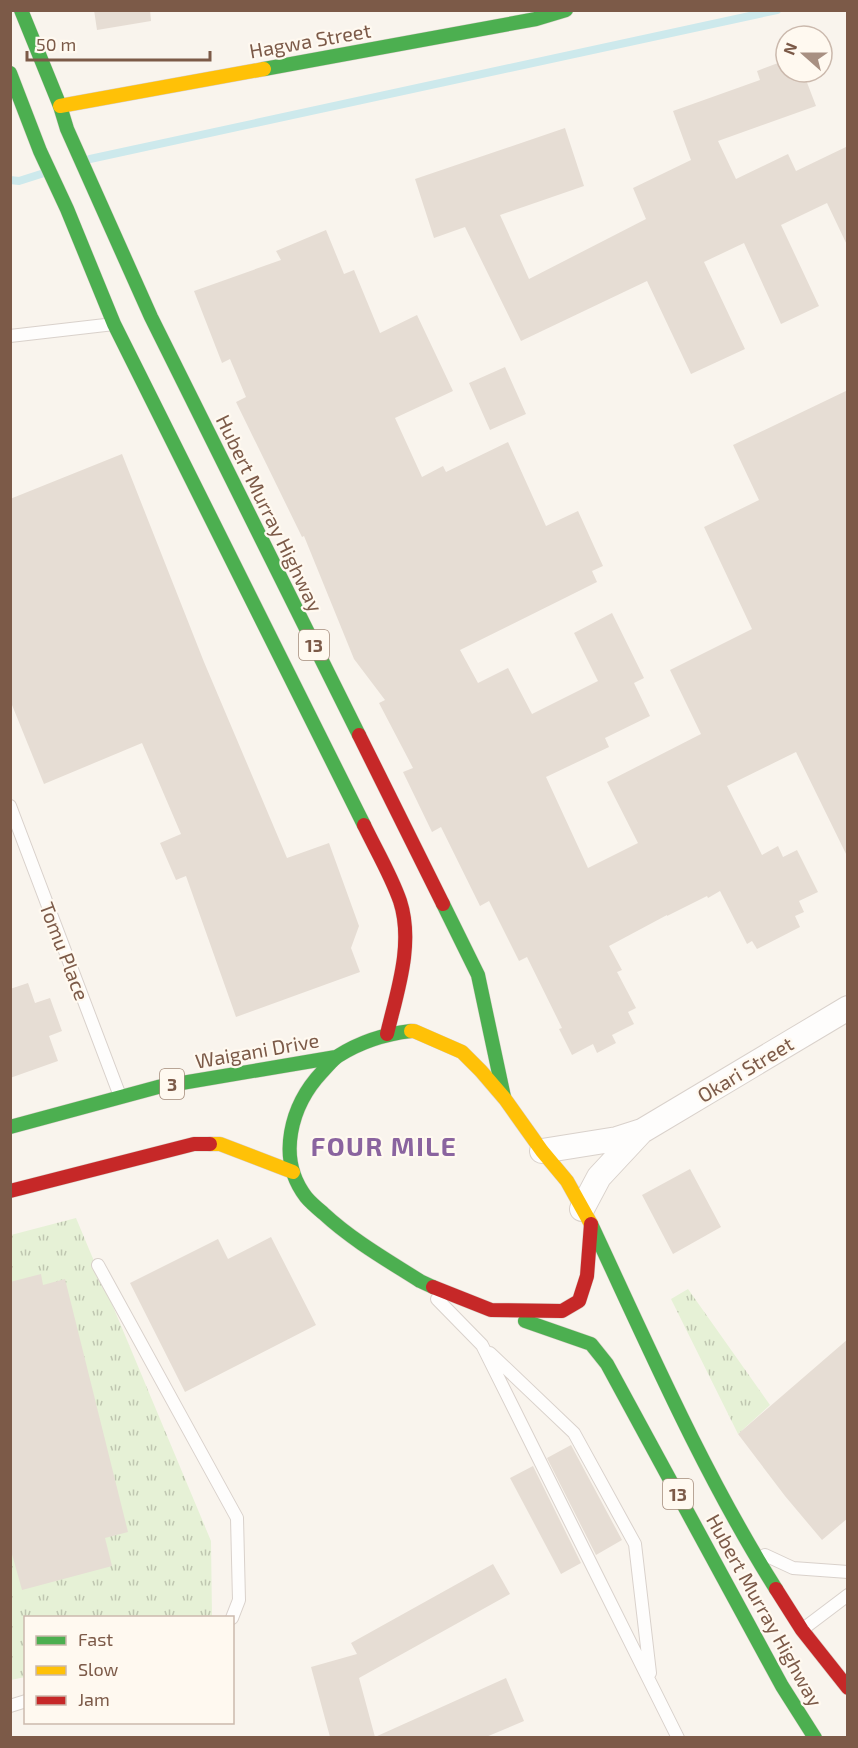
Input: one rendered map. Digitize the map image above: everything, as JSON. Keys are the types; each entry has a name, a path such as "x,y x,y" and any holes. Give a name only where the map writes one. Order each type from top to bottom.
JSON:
{"main road":[{"name":"Hubert Murray Highway","path":"21,10 97,200 151,317 478,975 505,1099"},
{"name":"Hagwa Street","path":"60,106 566,10"},
{"name":"13","path":"10,74 40,151 67,209 114,324 372,841 402,909 405,938 387,1034"},
{"name":"13","path":"414,1031 462,1052 505,1099 542,1151 567,1181 586,1216 587,1276 579,1301 562,1311 491,1310 420,1281 342,1231 306,1197 293,1172 289,1142 294,1117 308,1087 336,1056 387,1034 414,1031"},
{"name":"Waigani Drive","path":"10,1126 158,1087 336,1056"},
{"path":"10,1191 194,1144 220,1144 293,1172"},
{"name":"Hubert Murray Highway","path":"586,1216 669,1390 751,1549 802,1630 848,1688"},
{"name":"Hubert Murray Highway","path":"491,1310 591,1344 607,1364 782,1686 815,1737"}],"street":[{"name":"Okari Street","path":"542,1151 617,1139 642,1131 845,1014"},
{"name":"Okari Street","path":"586,1216 599,1177 642,1131"}],"lane":[{"path":"10,336 114,324"},
{"name":"Tomu Place","path":"10,806 120,1096"},
{"path":"98,1265 237,1518 239,1600 233,1616"},
{"path":"420,1281 482,1345 574,1433 635,1544 651,1684"},
{"path":"482,1345 678,1737"},
{"path":"751,1549 793,1568 848,1572"},
{"path":"802,1630 848,1595"}],"green space":[{"path":"76,1218 211,1541 212,1616 24,1616 24,1677 11,1680 11,1235"},
{"path":"688,1289 770,1405 738,1434 671,1299"}],"building":[{"path":"94,10 150,10 151,21 97,30"},
{"path":"774,65 774,84 808,84 816,106 718,141 736,179 788,154 796,171 848,146 848,247 827,203 781,225 819,306 781,324 744,243 704,262 745,349 691,374 647,281 521,341 465,227 434,238 415,179 565,128 584,186 500,215 529,279 646,219 633,188 691,160 673,111 760,80 757,71"},
{"path":"326,230 344,274 354,270 380,333 417,315 453,391 395,418 422,477 443,466 446,472 508,442 546,526 578,511 603,566 592,571 597,582 460,650 478,683 508,668 532,714 598,681 574,633 612,613 644,678 634,683 650,716 605,738 609,747 546,777 588,868 638,843 607,782 701,734 670,670 752,629 704,527 759,500 733,445 848,390 848,858 796,752 727,786 762,855 778,846 783,857 797,850 818,892 799,901 804,912 795,916 800,927 757,949 752,941 747,944 720,891 667,915 609,946 622,970 617,972 636,1008 628,1012 634,1024 612,1035 616,1043 597,1053 593,1044 572,1055 559,1029 562,1028 527,957 519,961 489,901 480,906 441,827 432,832 403,772 413,768 379,703 385,700 354,659 304,536 302,537 236,402 246,397 230,359 222,363 194,291 281,260 276,251"},
{"path":"505,367 526,414 490,430 469,383"},
{"path":"122,454 204,662 287,858 329,843 359,926 351,948 360,972 236,1017 186,876 176,880 160,843 181,834 142,743 44,784 10,700 10,499"},
{"path":"28,983 35,1003 50,998 62,1031 49,1036 58,1061 10,1078 10,989"},
{"path":"690,1169 721,1227 673,1254 642,1195"},
{"path":"271,1237 316,1325 185,1392 130,1283 218,1239 228,1259"},
{"path":"41,1274 43,1285 65,1279 128,1532 105,1538 112,1566 22,1590 10,1547 10,1282"},
{"path":"848,1339 848,1518 822,1540 738,1434"},
{"path":"571,1445 622,1540 596,1555 547,1458"},
{"path":"533,1466 581,1563 561,1574 510,1478"},
{"path":"493,1564 510,1594 359,1678 375,1737 330,1737 311,1667 357,1654 351,1643"},
{"path":"506,1678 524,1721 486,1737 375,1737"}],"waterway":[{"path":"90,159 777,10"},
{"path":"10,180 19,181 41,174"}],"traffic: fast":[{"path":"21,10 67,129 151,317 359,735"},
{"path":"264,69 536,19 566,10"},
{"path":"10,73 40,151 67,209 114,324 364,825"},
{"path":"443,904 478,975 504,1097"},
{"path":"411,1031 373,1039 346,1051 334,1059 322,1072 311,1085 295,1116 291,1132 291,1166 306,1197 334,1223 382,1257 433,1287"},
{"path":"10,1127 158,1087 336,1057"},
{"path":"591,1224 701,1456 776,1589"},
{"path":"525,1321 591,1344 607,1364 782,1686 815,1738"}],"traffic: slow":[{"path":"60,106 264,69"},
{"path":"411,1031 462,1052 481,1071 567,1181 591,1224"},
{"path":"210,1144 220,1144 293,1172"}],"traffic: jam":[{"path":"359,735 443,904"},
{"path":"364,825 392,882 404,917 403,968 387,1034"},
{"path":"10,1191 194,1144 210,1144"},
{"path":"433,1287 491,1310 562,1311 579,1301 587,1276 591,1224"},
{"path":"776,1589 802,1630 848,1688"}],"district":[{"name":"FOUR MILE","path":"384,1145"}]}
